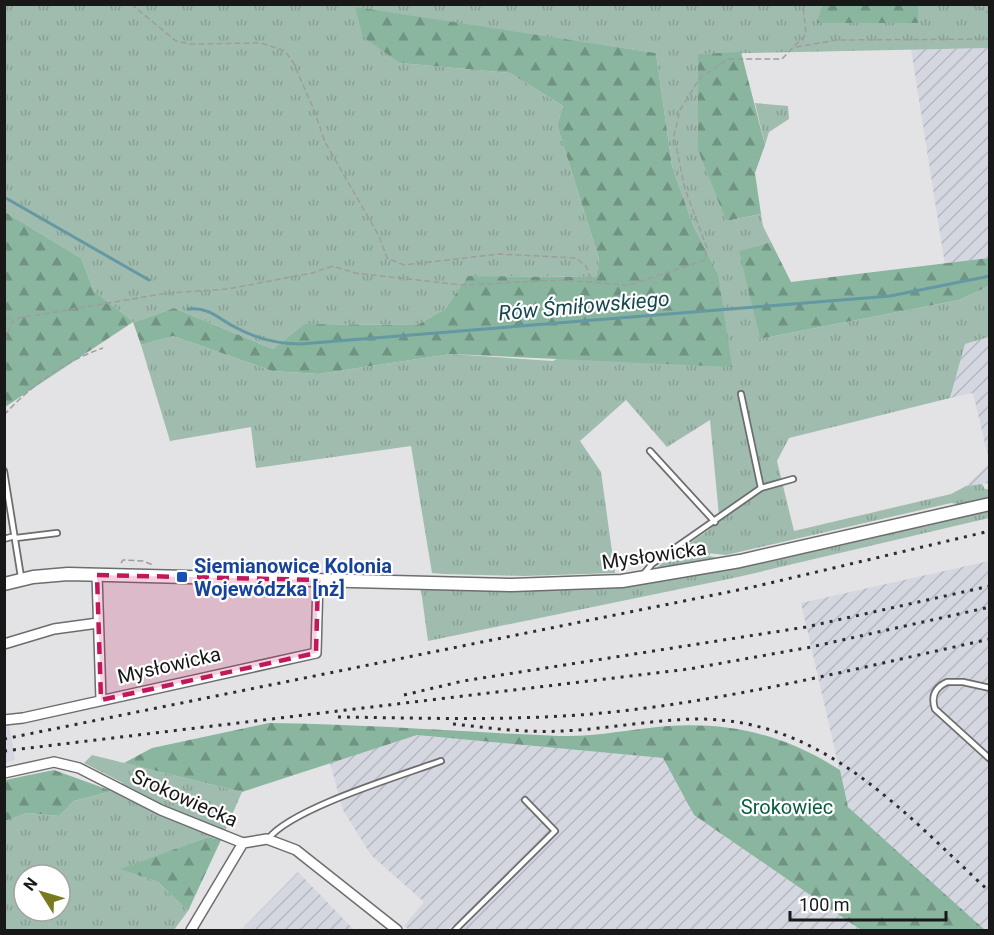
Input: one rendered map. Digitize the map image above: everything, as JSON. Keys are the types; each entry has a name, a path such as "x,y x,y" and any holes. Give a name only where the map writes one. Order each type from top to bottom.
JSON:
{"street":[{"name":"Mysłowicka","path":"4,584 21,579 58,574 541,585 642,579 827,543 990,504"},
{"name":"Mysłowicka","path":"97,574 101,700"},
{"name":"Mysłowicka","path":"4,720 23,718 316,653 318,580"},
{"path":"4,644 54,629 99,623"},
{"name":"Srokowiecka","path":"4,773 54,762 79,768 161,810 243,843 267,839"},
{"path":"267,839 296,850 397,930"},
{"path":"191,930 243,843"}],"lane":[{"path":"741,394 761,488"},
{"path":"650,451 715,522"},
{"path":"4,471 21,579"},
{"path":"642,579 643,573 652,564 761,488 793,479"},
{"path":"4,539 57,533"},
{"path":"990,688 963,682 946,682 934,693 932,700 935,709 990,759"},
{"path":"267,839 277,827 306,812 441,761"},
{"path":"455,930 555,831 525,800"}],"path":[{"path":"131,4 176,41 190,44 261,43 285,51 293,62 325,142 379,236 387,258 404,265 499,254 576,258 586,266 593,282"},
{"path":"4,318 14,319 168,293 228,289 312,273 333,266 355,273 462,285 561,280 629,285 705,260 707,248 685,189 674,136 680,110 700,78 728,59 782,59 796,47 806,34 803,4"},
{"path":"969,4 990,13"},
{"path":"796,47 837,40 990,39"},
{"path":"4,341 14,319"},
{"path":"4,415 39,381 74,358 103,348"},
{"path":"652,564 705,554 715,556"},
{"path":"120,565 123,560 143,561 158,567"}],"highlighted area":[{"path":"97,575 318,580 316,653 101,700"}],"shaded area":[{"path":"989,48 989,258 945,265 911,49"},
{"path":"989,337 989,460 973,393 950,398 965,344"},
{"path":"989,464 989,483 966,486"},
{"path":"989,561 989,930 981,930 848,807 801,603"},
{"path":"5,723 9,723 15,760 5,763"},
{"path":"417,735 663,758 694,815 861,930 460,930 453,925 447,930 410,930 404,926 424,902 371,855 343,810 330,763"},
{"path":"298,872 354,930 241,930"}],"green space":[{"path":"4,5 822,5 818,23 918,23 918,5 989,5 989,48 698,54 698,149 726,221 761,214 763,226 771,242 740,251 760,339 959,300 989,286 989,337 965,344 950,398 789,438 777,461 794,531 951,494 966,486 982,484 985,489 989,489 989,499 964,505 951,503 726,555 707,553 667,559 710,529 719,516 710,420 667,447 626,400 580,441 601,472 615,573 524,576 432,573 411,446 256,468 251,427 170,441 141,345 173,336 272,371 318,374 451,354 553,361 718,274 693,225 672,166 656,53 568,40 400,63 510,73 563,106 557,125 599,259 596,277 468,276 445,309 417,325 304,324 273,349 174,308 134,322 94,291 81,258 5,212"},
{"path":"822,5 918,5 918,23 817,23"},
{"path":"355,7 656,53 672,166 693,225 718,274 732,367 451,354 318,374 272,371 173,336 141,345 133,322 5,407 5,212 81,258 94,291 134,322 174,308 273,349 304,324 417,325 445,309 468,276 596,277 599,259 557,125 563,106 510,73 400,63 363,37"},
{"path":"741,52 765,145 755,173 761,214 726,221 698,150 698,54"},
{"path":"755,103 788,106 789,119 769,132 765,145"},
{"path":"771,242 791,282 989,258 989,286 959,300 760,339 739,251"},
{"path":"949,506 958,506 734,557 655,570 662,563 706,555 721,559"},
{"path":"989,510 989,518 738,577 428,641 421,590 568,590 652,583 795,555"},
{"name":"Srokowiec","path":"269,723 378,726 559,736 692,725 757,733 799,748 840,770 848,807 985,930 861,930 694,815 663,758 417,735 242,792 124,763 152,748"},
{"path":"92,755 242,792 221,840 208,837 121,869 158,882 188,911 174,930 5,930 5,821 27,813 59,816 74,801 112,791 123,783 84,763"},
{"path":"54,770 112,791 74,801 59,816 27,813 5,821 5,780"},
{"path":"208,837 221,840 188,911 158,882 120,869"}],"waterway":[{"name":"Rów Śmiłowskiego","path":"4,197 149,280"},
{"name":"Rów Śmiłowskiego","path":"188,309 206,311 239,329 264,339 300,344 890,296 990,276"}],"railway":[{"path":"4,739 753,587 990,531"},
{"path":"404,695 463,681 806,627 990,586"},
{"path":"4,751 689,669 811,647 990,607"},
{"path":"338,717 529,718 642,709 792,683 990,639"},
{"path":"453,724 508,730 548,731 702,719 746,724 787,736 825,754 861,777 927,832 990,892"}],"place":[{"name":"Siemianowice Kolonia Wojewódzka [nż]","path":"182,577"}]}
